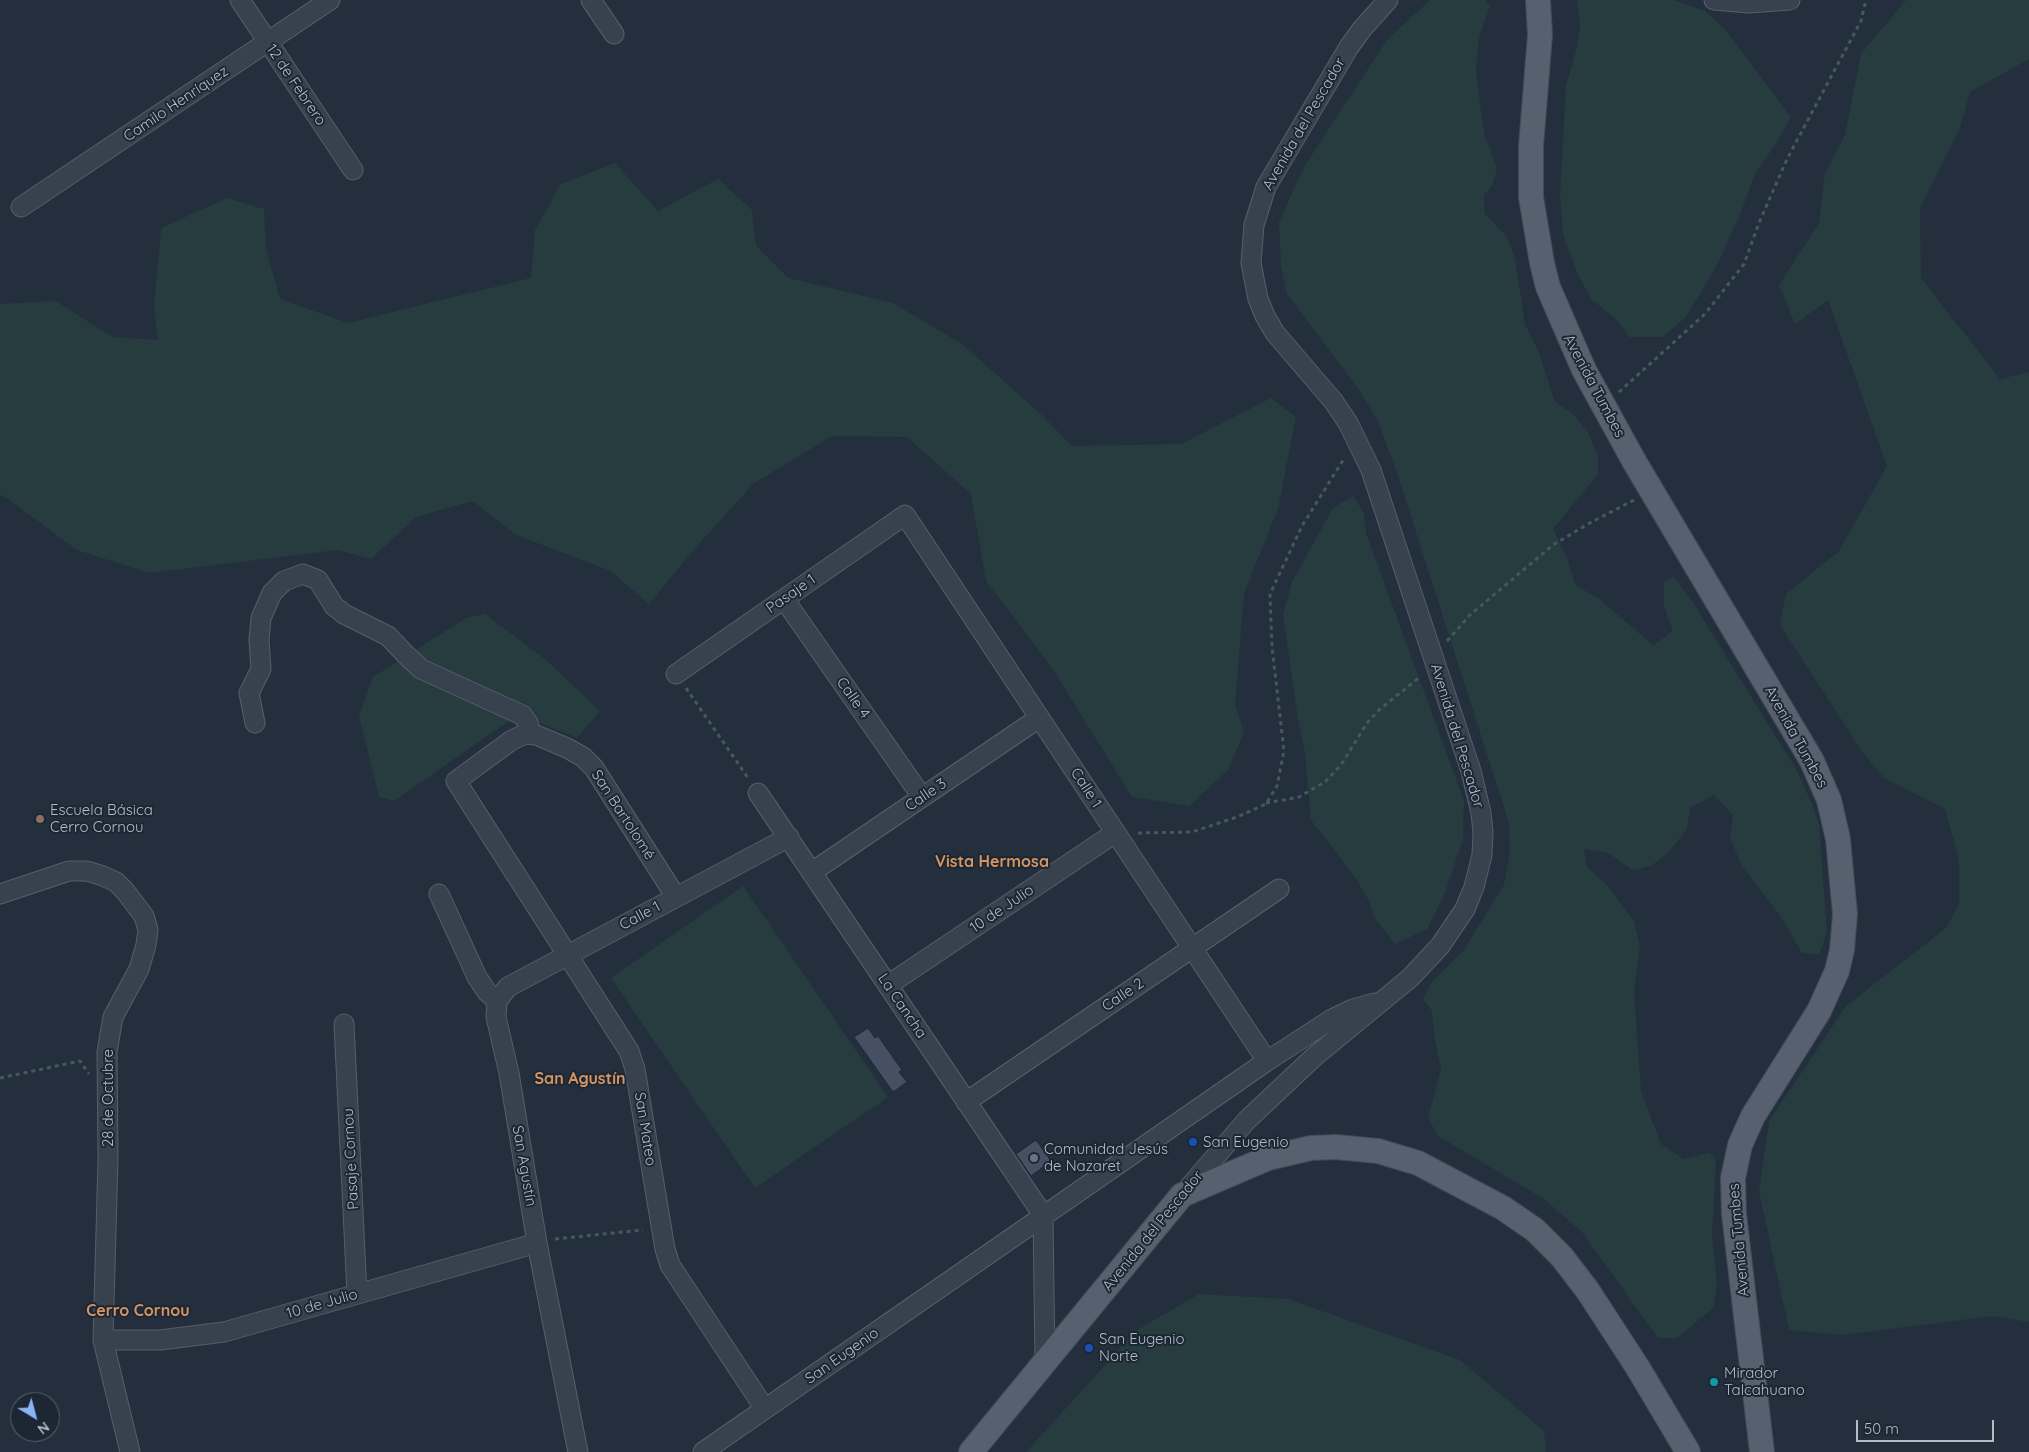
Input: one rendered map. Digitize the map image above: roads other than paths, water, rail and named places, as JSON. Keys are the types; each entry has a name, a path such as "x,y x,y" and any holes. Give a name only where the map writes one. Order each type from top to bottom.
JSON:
{"main road":[{"name":"Avenida Tumbes","path":"1540,3 1555,29 1554,69 1540,188 1539,242 1542,263 1557,310 1584,370 1650,489 1812,761 1834,820 1841,858 1845,914 1842,950 1837,971 1819,1011 1753,1116 1740,1145 1733,1178 1738,1251 1764,1448"},
{"path":"1182,1195 1268,1158 1311,1148 1335,1147 1378,1151 1436,1171 1519,1219 1549,1243 1562,1257 1603,1313 1688,1452"},
{"name":"Avenida del Pescador","path":"971,1452 1182,1195"}],"street":[{"name":"12 de Febrero","path":"240,0 353,170"},
{"name":"Camilo Henríquez","path":"21,208 330,0"},
{"path":"591,0 614,34"},
{"name":"Avenida del Pescador","path":"1182,1195 1247,1120 1314,1057 1426,962 1452,931 1465,909 1474,887 1482,855 1483,832 1477,793 1371,470 1357,438 1334,402 1275,333 1265,316 1253,281 1252,245 1259,206 1276,169 1349,47 1388,0"},
{"path":"1714,0 1749,3 1790,0"},
{"name":"Pasaje 1","path":"676,674 906,515"},
{"name":"Calle 1","path":"906,515 1191,949 1267,1061"},
{"path":"255,724 249,693 261,669 259,640 261,618 272,593 284,581 303,574 318,580 334,606 344,614 388,636 422,669 522,715 528,723 530,734"},
{"name":"Calle 4","path":"784,599 922,797"},
{"name":"Calle 3","path":"812,872 1039,718"},
{"name":"San Mateo","path":"530,734 518,736 456,781 625,1043 633,1060 667,1257 674,1274 765,1409"},
{"name":"San Bartolomé","path":"530,734 567,748 583,757 594,768 676,897"},
{"name":"La Cancha","path":"758,793 1043,1216"},
{"name":"10 de Julio","path":"888,985 1115,833"},
{"name":"Calle 1","path":"497,1001 508,987 789,838"},
{"name":"28 de Octubre","path":"0,894 69,871 87,872 116,882 133,899 144,916 148,930 139,969 113,1017 107,1052 108,1159 103,1340 130,1452"},
{"name":"Calle 2","path":"966,1102 1279,889"},
{"path":"439,894 477,977 487,992 497,1001"},
{"name":"San Agustín","path":"497,1001 496,1017 509,1073 537,1243 578,1452"},
{"name":"San Eugenio","path":"704,1452 1267,1061 1332,1019 1353,1009 1382,1001"},
{"name":"Pasaje Cornou","path":"344,1024 357,1294"},
{"path":"1043,1216 1045,1364"},
{"name":"10 de Julio","path":"103,1340 160,1340 207,1336 537,1243"}],"place":[{"name":"Escuela Básica Cerro Cornou","path":"40,819"},
{"name":"San Eugenio","path":"1193,1142"},
{"name":"Comunidad Jesús de Nazaret","path":"1034,1158"},
{"name":"San Eugenio Norte","path":"1089,1348"},
{"name":"Mirador Talcahuano","path":"1714,1382"}],"district":[{"name":"Vista Hermosa","path":"992,862"},
{"name":"San Agustín","path":"580,1079"},
{"name":"Cerro Cornou","path":"138,1311"}]}
